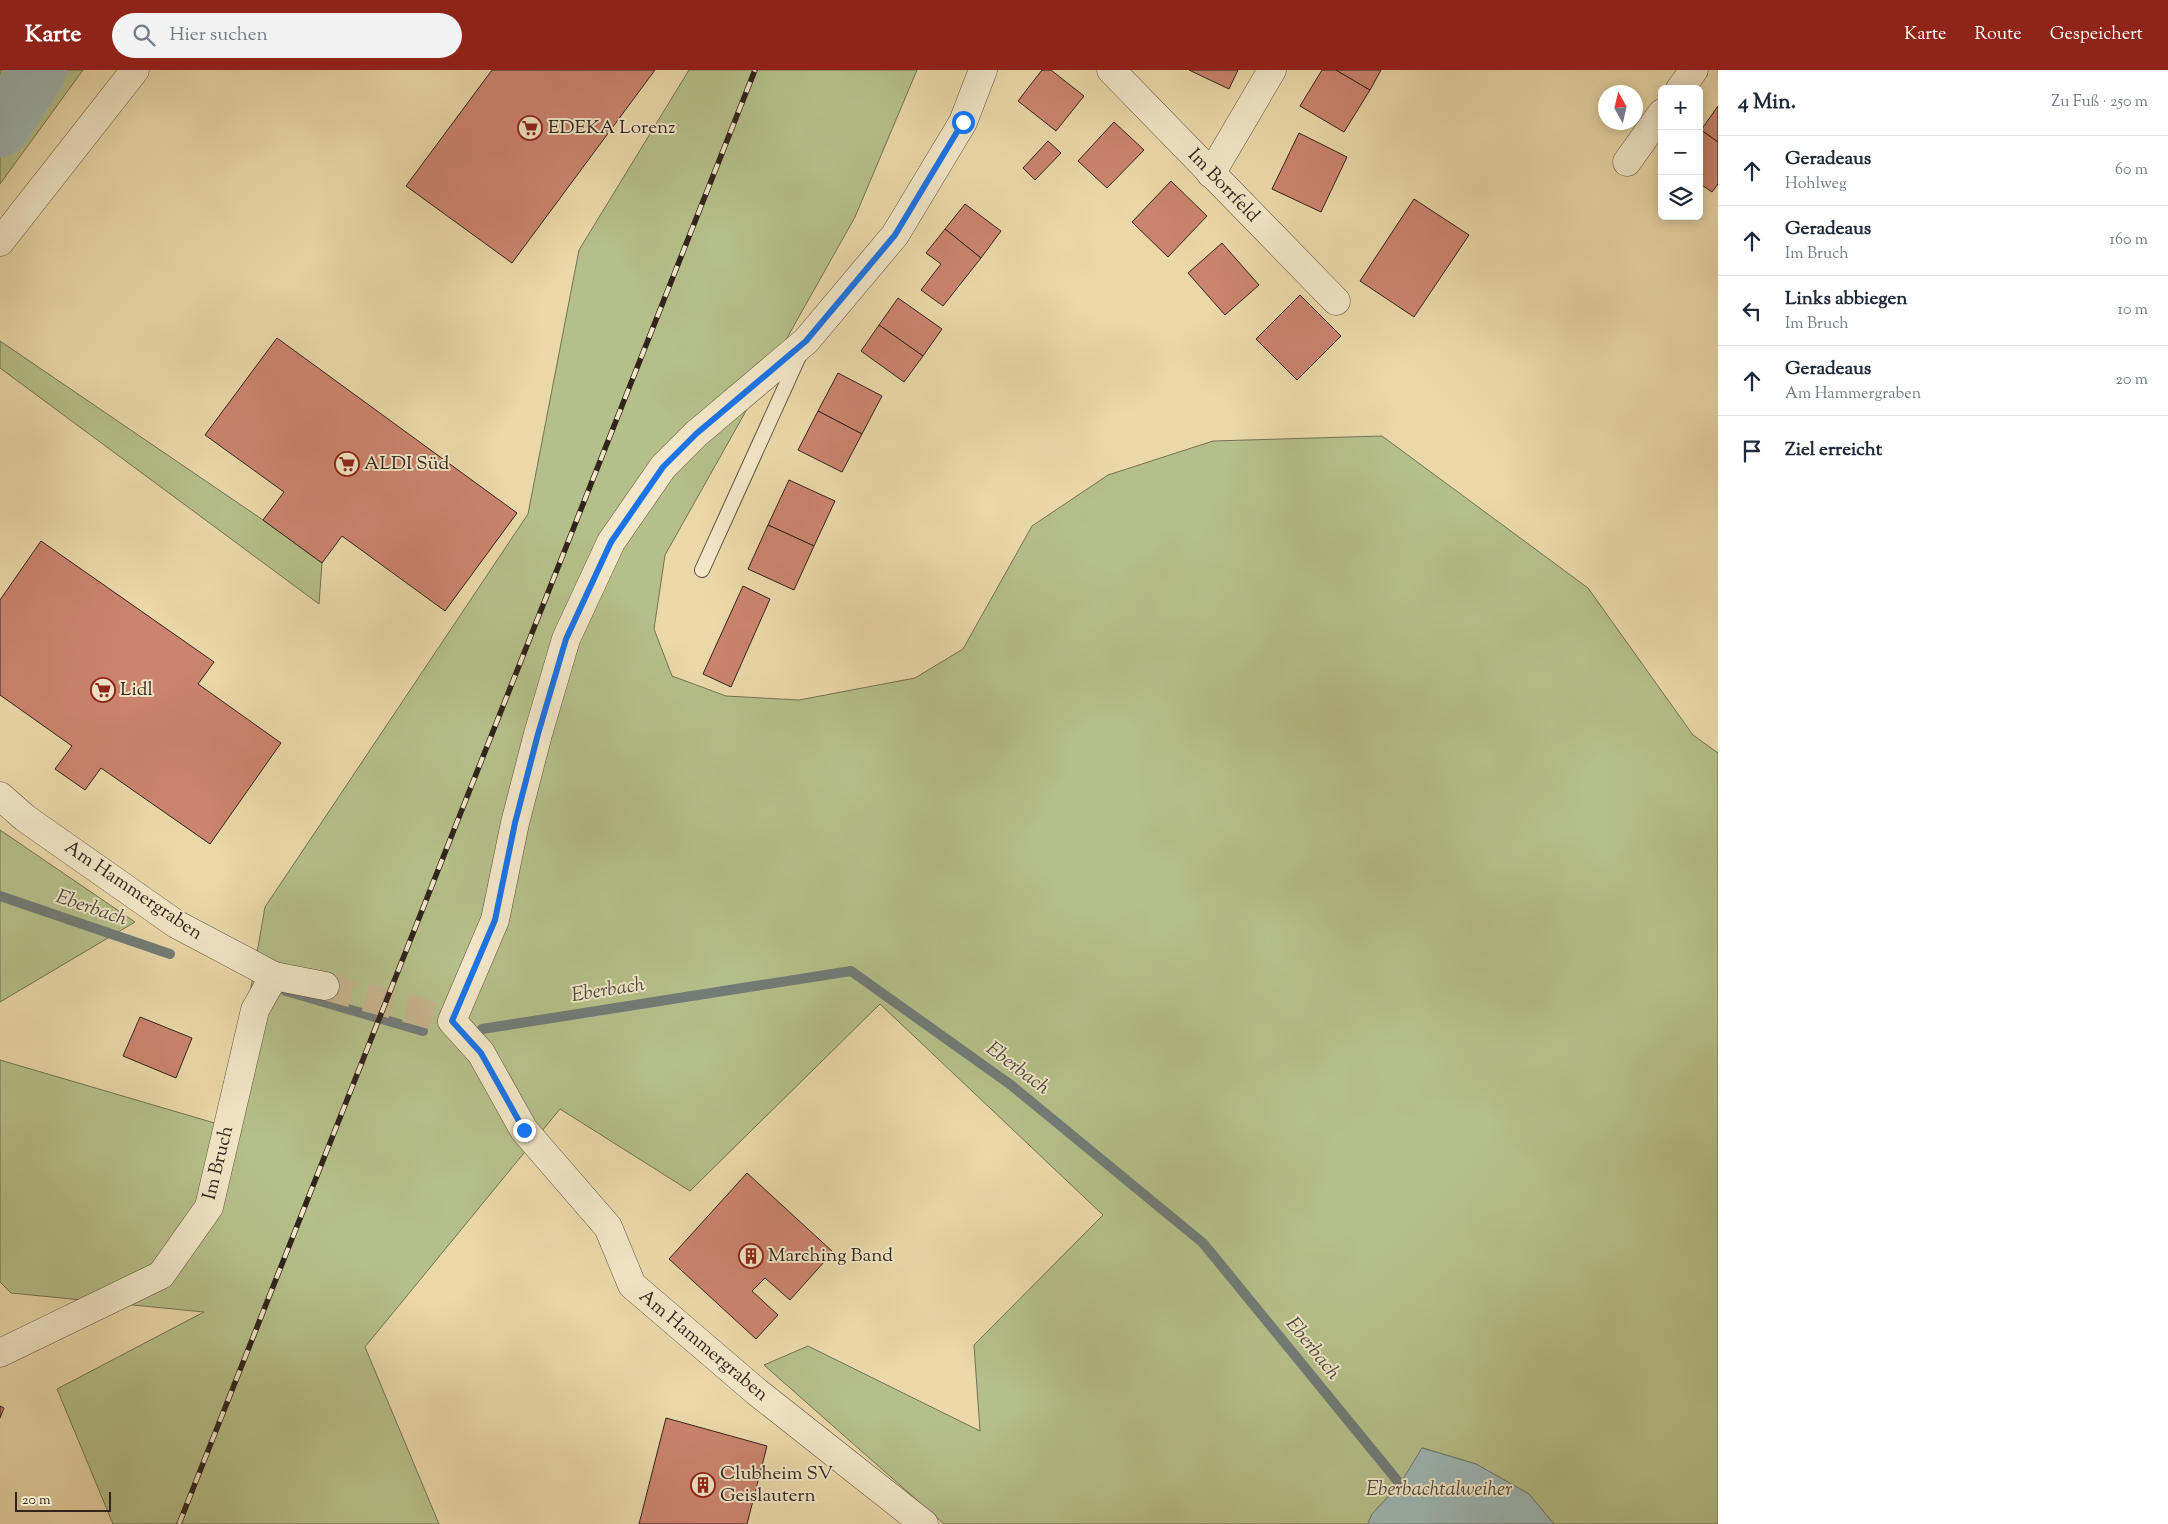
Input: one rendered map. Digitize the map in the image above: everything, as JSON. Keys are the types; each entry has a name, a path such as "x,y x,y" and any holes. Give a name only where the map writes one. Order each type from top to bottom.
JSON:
{"street":[{"path":"0,242 135,70"},
{"path":"806,341 895,235 963,122 983,70"},
{"name":"Im Borrfeld","path":"1111,70 1336,301"},
{"path":"1211,174 1272,70"},
{"path":"1683,85 1694,70"},
{"path":"1627,162 1658,119"},
{"name":"Am Hammergraben","path":"806,341 696,434 663,467 611,542 566,639 538,734 515,823 495,920 452,1021 481,1053 524,1130 608,1227 632,1285 757,1392 924,1524"},
{"name":"Am Hammergraben","path":"0,796 25,818 176,924 274,976"},
{"path":"274,976 325,986"},
{"name":"Im Bruch","path":"0,1353 161,1275 209,1207 255,1010 274,976"}],"lane":[{"path":"702,570 806,341"}],"green space":[{"path":"0,70 83,70 0,184"},
{"path":"689,70 917,70 855,217 665,555 654,629 672,676 726,696 799,700 915,678 963,649 1032,526 1108,475 1213,441 1382,436 1588,588 1693,735 1718,753 1718,1524 1554,1524 1529,1494 1476,1464 1423,1448 1400,1484 1372,1514 1368,1524 944,1524 764,1365 808,1346 980,1431 974,1345 1103,1215 880,1004 690,1191 560,1109 365,1347 439,1524 113,1524 57,1389 204,1312 11,1293 0,1282 0,1060 218,1124 249,999 265,907 528,514 579,250"},
{"path":"0,341 263,520 322,563 319,604 0,368"},
{"path":"0,830 135,922 0,1002"}],"water":[{"name":"Eberbachtalweiher","path":"1422,1448 1476,1464 1529,1494 1554,1524 1368,1524 1372,1514 1400,1484"}],"building":[{"name":"EDEKA Lorenz","path":"492,70 655,70 512,263 406,186"},
{"path":"1042,70 1051,70 1084,96 1056,131 1018,101"},
{"path":"1189,70 1238,70 1229,89"},
{"path":"1322,70 1336,70 1370,90 1344,132 1300,106"},
{"path":"1336,70 1381,70 1370,90"},
{"path":"1718,106 1718,142 1703,131 1703,127"},
{"path":"1114,122 1144,150 1107,188 1078,161"},
{"path":"1703,131 1718,142 1718,184 1712,192 1703,186"},
{"path":"1299,133 1347,157 1321,212 1272,189"},
{"path":"1048,141 1061,153 1035,180 1023,168"},
{"path":"1171,181 1207,216 1168,257 1132,222"},
{"path":"1414,199 1469,235 1414,317 1360,281"},
{"path":"965,204 1001,231 981,258 945,229"},
{"path":"945,229 981,258 943,306 921,290 941,264 926,253"},
{"path":"1222,243 1259,285 1225,315 1188,273"},
{"path":"1300,295 1341,336 1297,380 1256,339"},
{"path":"898,298 942,329 923,356 879,325"},
{"path":"879,325 923,356 904,382 861,351"},
{"name":"ALDI Süd","path":"277,338 517,513 445,611 342,536 322,563 263,520 284,492 205,435"},
{"path":"838,373 882,396 862,434 818,411"},
{"path":"818,411 862,434 842,472 798,450"},
{"path":"789,480 835,501 814,546 768,525"},
{"path":"768,525 814,546 794,590 748,569"},
{"name":"Lidl","path":"41,541 214,662 198,684 281,743 210,844 101,768 85,790 55,769 72,746 0,695 0,600"},
{"path":"743,586 770,599 731,687 703,674"},
{"path":"140,1017 192,1038 176,1078 123,1056"},
{"name":"Marching Band","path":"747,1173 833,1252 790,1300 765,1278 752,1291 778,1315 756,1339 669,1259"},
{"path":"0,1406 4,1408 0,1418"},
{"name":"Clubheim SV Geislautern","path":"666,1418 767,1446 747,1524 639,1524"}],"waterway":[{"path":"0,128 38,70"},
{"name":"Eberbach","path":"0,896 170,954"},
{"name":"Eberbach","path":"482,1029 851,971 1011,1085 1203,1243 1400,1484"},
{"name":"Eberbach","path":"286,991 423,1031"}],"tunnel":[{"path":"325,986 452,1021"}],"railway":[{"path":"179,1524 755,70"}],"place":[{"name":"EDEKA Lorenz","path":"530,128"},
{"name":"ALDI Süd","path":"347,464"},
{"name":"Lidl","path":"103,690"},
{"name":"Marching Band","path":"751,1256"},
{"name":"Clubheim SV Geislautern","path":"703,1485"}],"route":[{"path":"524,1130 481,1053 452,1021 495,920 515,823 538,734 566,639 611,542 663,467 696,434 806,341 895,235 963,122"}]}
